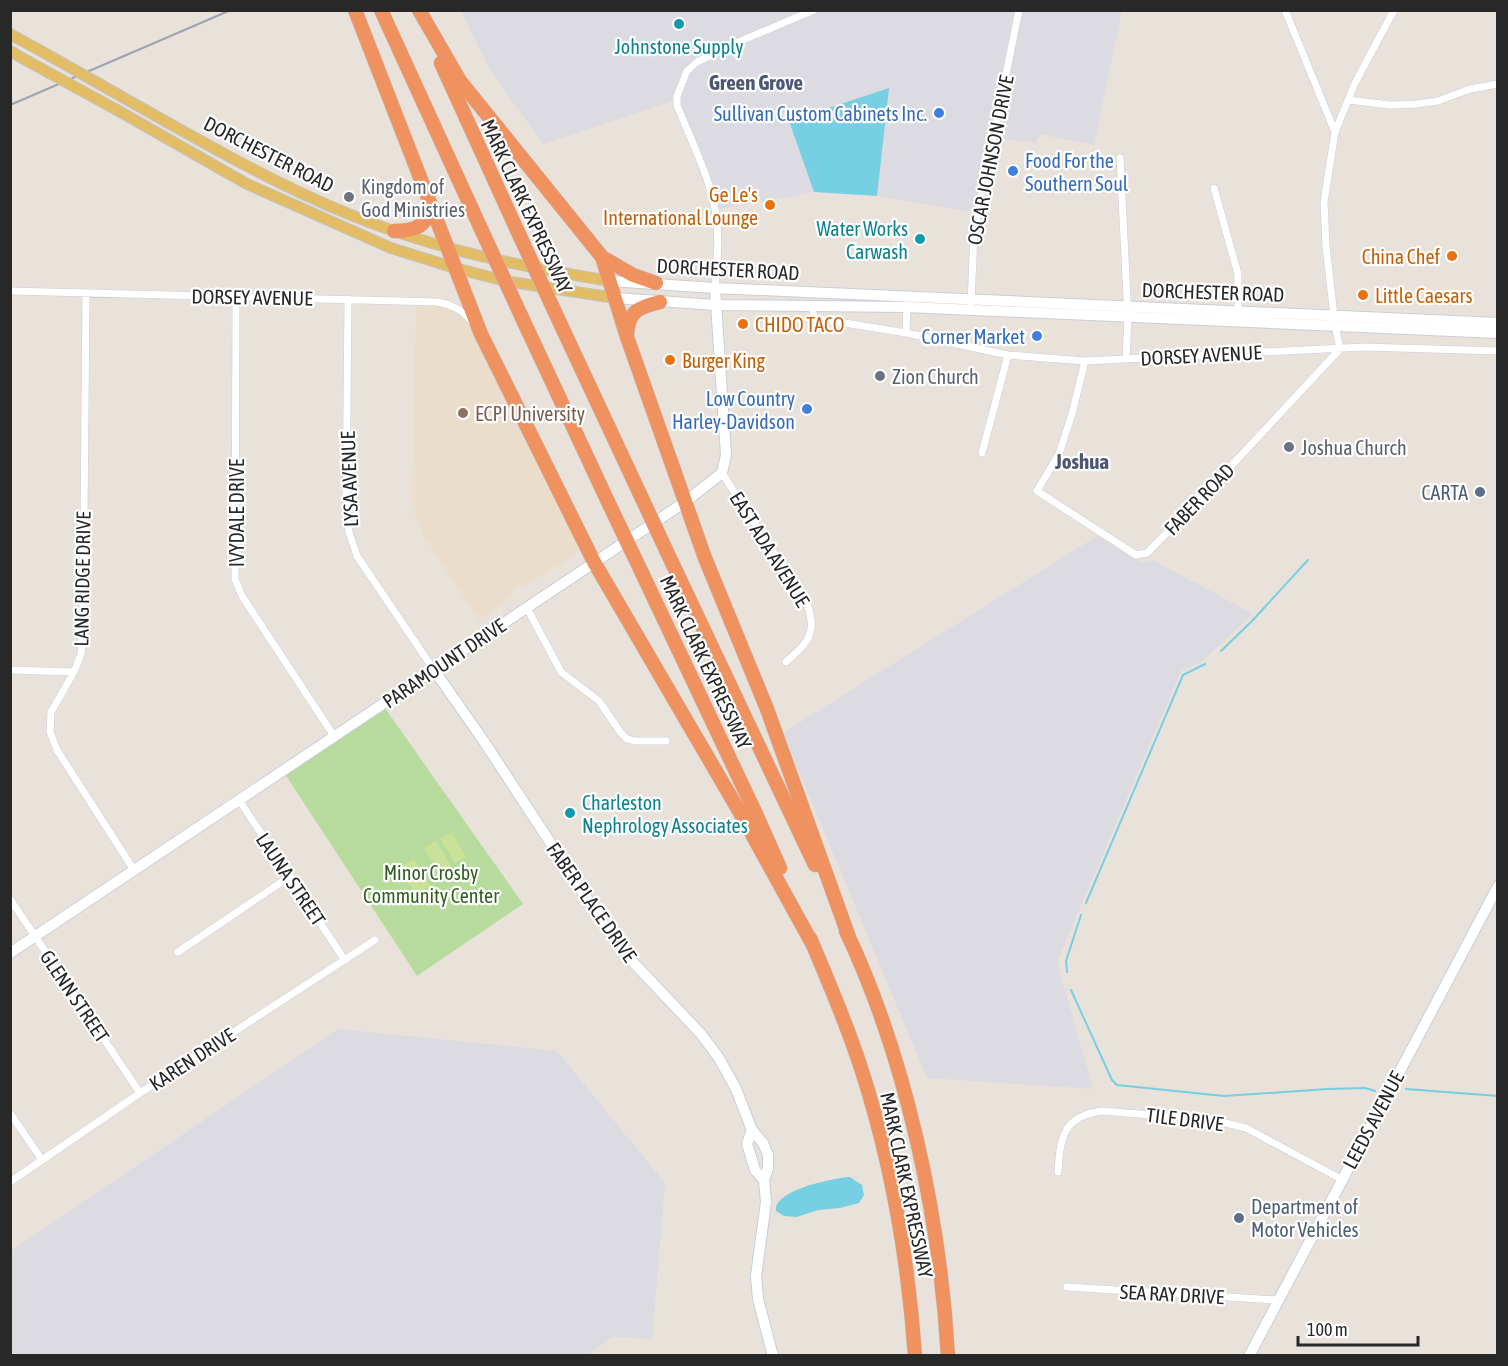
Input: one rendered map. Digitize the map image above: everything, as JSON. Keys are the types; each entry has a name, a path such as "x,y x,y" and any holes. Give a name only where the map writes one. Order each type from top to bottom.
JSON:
{"highway":[{"name":"MARK CLARK EXPRESSWAY","path":"381,10 524,322 756,814 843,1017 875,1113 890,1177 911,1300 915,1356"},
{"name":"MARK CLARK EXPRESSWAY","path":"419,10 517,230 850,940 884,1027 910,1111 933,1225 942,1284 948,1356"},
{"path":"419,10 460,81 602,257 627,337 705,558 767,709 850,940"},
{"path":"356,14 481,334 594,562 742,816 813,945"},
{"path":"394,231 408,231 423,224 430,212 430,200"},
{"path":"602,257 633,275 656,283"},
{"path":"627,337 631,315 646,305 660,302"}],"main road":[{"name":"DORCHESTER ROAD","path":"10,34 254,171 350,215 446,248 514,265 610,281"},
{"name":"DORCHESTER ROAD","path":"10,51 247,184 382,244 455,268 505,281 615,298"}],"street":[{"path":"722,473 726,455 715,288 718,235 711,191 677,105 677,96 687,71 697,62 814,10"},
{"name":"OSCAR JOHNSON DRIVE","path":"971,311 974,233 1019,10"},
{"path":"1285,10 1335,132"},
{"path":"1340,349 1326,246 1324,202 1335,132 1366,62 1394,10"},
{"path":"1348,100 1390,105 1417,104 1438,101 1470,89 1497,84"},
{"path":"1120,158 1127,312 1126,359"},
{"path":"1214,188 1238,274 1238,316"},
{"name":"DORCHESTER ROAD","path":"610,281 907,302 971,311 1127,312 1472,326 1497,323"},
{"name":"DORSEY AVENUE","path":"10,291 437,302 460,309 481,334"},
{"name":"LANG RIDGE DRIVE","path":"86,293 83,636 81,654 74,672 51,712 50,732 57,750 134,870"},
{"name":"IVYDALE DRIVE","path":"236,296 236,579 242,596 334,736"},
{"name":"DORCHESTER ROAD","path":"615,298 716,305 812,305 971,299 1127,312"},
{"name":"LYSA AVENUE","path":"348,299 346,511 349,532 357,556 434,670"},
{"path":"906,333 907,302"},
{"name":"DORSEY AVENUE","path":"812,305 814,318 906,333 1008,355 1085,361 1388,346 1497,351"},
{"name":"DORCHESTER ROAD","path":"1472,326 1497,333"},
{"name":"FABER ROAD","path":"1085,361 1059,454 1037,490 1136,555 1148,553 1340,349"},
{"path":"982,453 1008,355"},
{"name":"PARAMOUNT DRIVE","path":"10,953 527,608 685,501 722,473"},
{"name":"EAST ADA AVENUE","path":"722,473 807,604 813,621 805,645 786,662"},
{"path":"527,608 561,672 599,701 627,739 666,741"},
{"path":"10,670 74,672"},
{"name":"FABER PLACE DRIVE","path":"434,670 482,738 605,926 631,960 701,1034 719,1058 736,1089 752,1130 763,1143 768,1155 768,1168 764,1180 766,1202 758,1257 757,1287 772,1356"},
{"name":"LAUNA STREET","path":"239,800 344,959"},
{"path":"178,952 289,877"},
{"name":"LEEDS AVENUE","path":"1249,1356 1497,886"},
{"name":"GLENN STREET","path":"10,899 140,1093"},
{"path":"1484,911 1497,903"},
{"name":"KAREN DRIVE","path":"10,1182 140,1093 375,940"},
{"name":"TILE DRIVE","path":"1058,1172 1060,1146 1066,1130 1075,1119 1086,1113 1102,1111 1213,1120 1246,1128 1341,1179"},
{"path":"10,1113 42,1160"},
{"name":"FABER PLACE DRIVE","path":"752,1130 747,1144 755,1170 764,1180"},
{"name":"SEA RAY DRIVE","path":"1067,1287 1277,1300"}],"shaded area":[{"path":"461,11 1122,11 1094,145 1039,134 1036,143 994,137 978,213 877,196 889,89 789,121 814,192 715,210 676,100 543,144 490,70"},
{"name":"ECPI University","path":"416,302 437,302 463,312 577,542 578,550 571,558 524,586 516,586 505,603 479,620 425,538 412,505"},
{"path":"1097,536 1142,562 1153,560 1253,614 1201,662 1181,671 1057,962 1093,1089 927,1078 783,733"},
{"path":"338,1029 557,1051 665,1183 652,1339 613,1337 586,1356 11,1355 11,1251"}],"green space":[{"name":"Minor Crosby Community Center","path":"382,704 523,904 417,976 283,771"},
{"path":"452,832 466,857 455,863 440,839"},
{"path":"436,841 451,866 439,873 424,848"},
{"path":"414,859 430,886 416,894 400,867"}],"water":[{"path":"889,88 877,196 814,192 789,121"},
{"path":"850,1177 862,1185 864,1195 859,1203 818,1210 797,1217 784,1216 776,1211 784,1197 794,1191"}],"waterway":[{"path":"1221,651 1308,560"},
{"path":"1086,903 1183,675 1205,664"},
{"path":"1067,972 1066,961 1081,915"},
{"path":"1071,990 1112,1080 1117,1085 1224,1096 1328,1089 1365,1088 1375,1091"},
{"path":"1406,1089 1498,1096"}],"railway":[{"path":"10,105 231,10"}],"place":[{"name":"Johnstone Supply","path":"679,24"},
{"name":"Sullivan Custom Cabinets Inc.","path":"939,113"},
{"name":"Food For the Southern Soul","path":"1013,171"},
{"name":"Kingdom of God Ministries","path":"349,197"},
{"name":"Ge Le's International Lounge","path":"770,205"},
{"name":"Water Works Carwash","path":"920,239"},
{"name":"China Chef","path":"1452,256"},
{"name":"Little Caesars","path":"1363,295"},
{"name":"CHIDO TACO","path":"743,324"},
{"name":"Corner Market","path":"1037,336"},
{"name":"Burger King","path":"670,360"},
{"name":"Zion Church","path":"880,376"},
{"name":"Low Country Harley-Davidson","path":"807,409"},
{"name":"ECPI University","path":"463,413"},
{"name":"Joshua Church","path":"1289,447"},
{"name":"CARTA","path":"1480,492"},
{"name":"Charleston Nephrology Associates","path":"570,813"},
{"name":"Department of Motor Vehicles","path":"1239,1218"}],"district":[{"name":"Green Grove","path":"756,82"},
{"name":"Joshua","path":"1082,461"}]}
